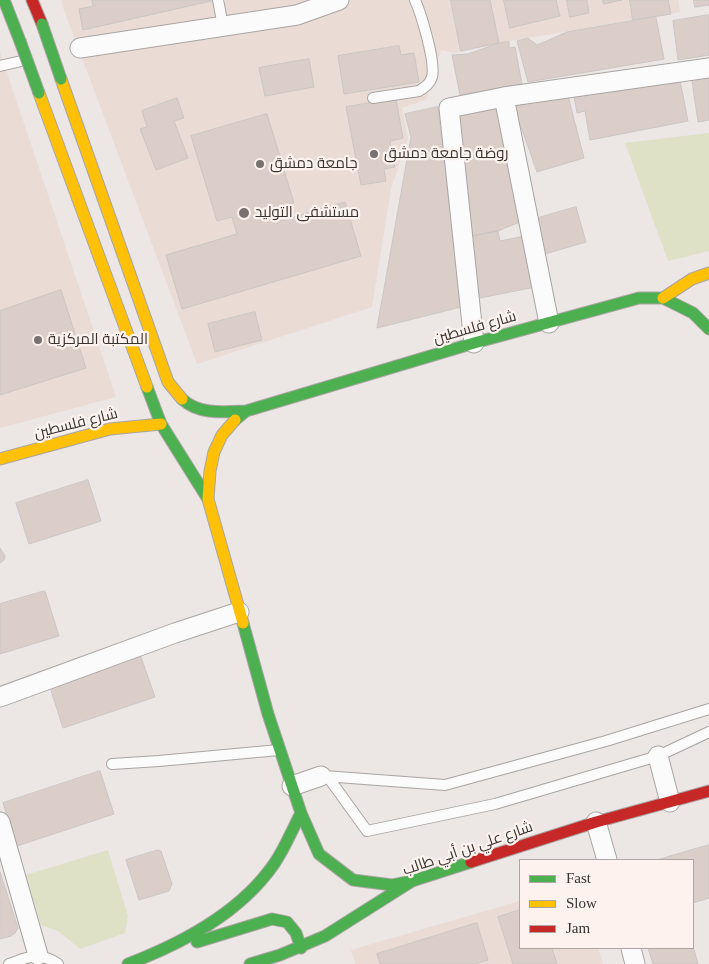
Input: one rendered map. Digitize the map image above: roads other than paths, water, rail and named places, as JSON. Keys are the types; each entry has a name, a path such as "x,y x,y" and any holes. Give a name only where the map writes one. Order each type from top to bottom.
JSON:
{"main road":[{"path":"4,0 161,424 208,499 280,750 301,813 319,854 353,880 392,885 412,881"},
{"path":"32,0 168,382 180,399 198,410 208,412 246,411"},
{"path":"663,298 692,279 709,273"},
{"name":"شارع فلسطين","path":"246,411 620,302 639,298 663,298"},
{"path":"663,298 693,313 709,329"},
{"path":"208,499 209,481 216,446 228,426 246,411"},
{"name":"شارع فلسطين","path":"0,459 110,429 161,424"},
{"name":"شارع علي بن أبي طالب","path":"250,964 301,948 325,936 412,881 596,822 709,791"},
{"path":"152,955 197,932 236,905 257,885 275,862 301,813"},
{"path":"128,964 152,955 272,920 287,922 296,933 301,948"}],"street":[{"path":"71,50 297,15 339,0"},
{"path":"474,343 449,108 504,97 709,68"},
{"path":"504,97 549,323"},
{"path":"0,696 239,612"},
{"path":"658,756 670,802"},
{"path":"292,786 325,776"},
{"path":"0,822 38,956"},
{"path":"596,822 607,859"},
{"path":"631,949 635,964"}],"lane":[{"path":"218,0 223,26"},
{"path":"373,98 419,91 431,79 432,68 422,19 415,0"},
{"path":"0,66 71,50"},
{"path":"325,776 444,785 606,741 709,708"},
{"path":"696,712 709,717"},
{"path":"325,776 367,831 495,804 658,756 709,732"},
{"path":"112,764 280,750"},
{"path":"9,964 38,956 45,956 58,964"}],"place":[{"name":"روضة جامعة دمشق","path":"374,154"},
{"name":"جامعة دمشق","path":"260,164"},
{"name":"مستشفى التوليد","path":"244,213"},
{"name":"المكتبة المركزية","path":"38,340"}]}
